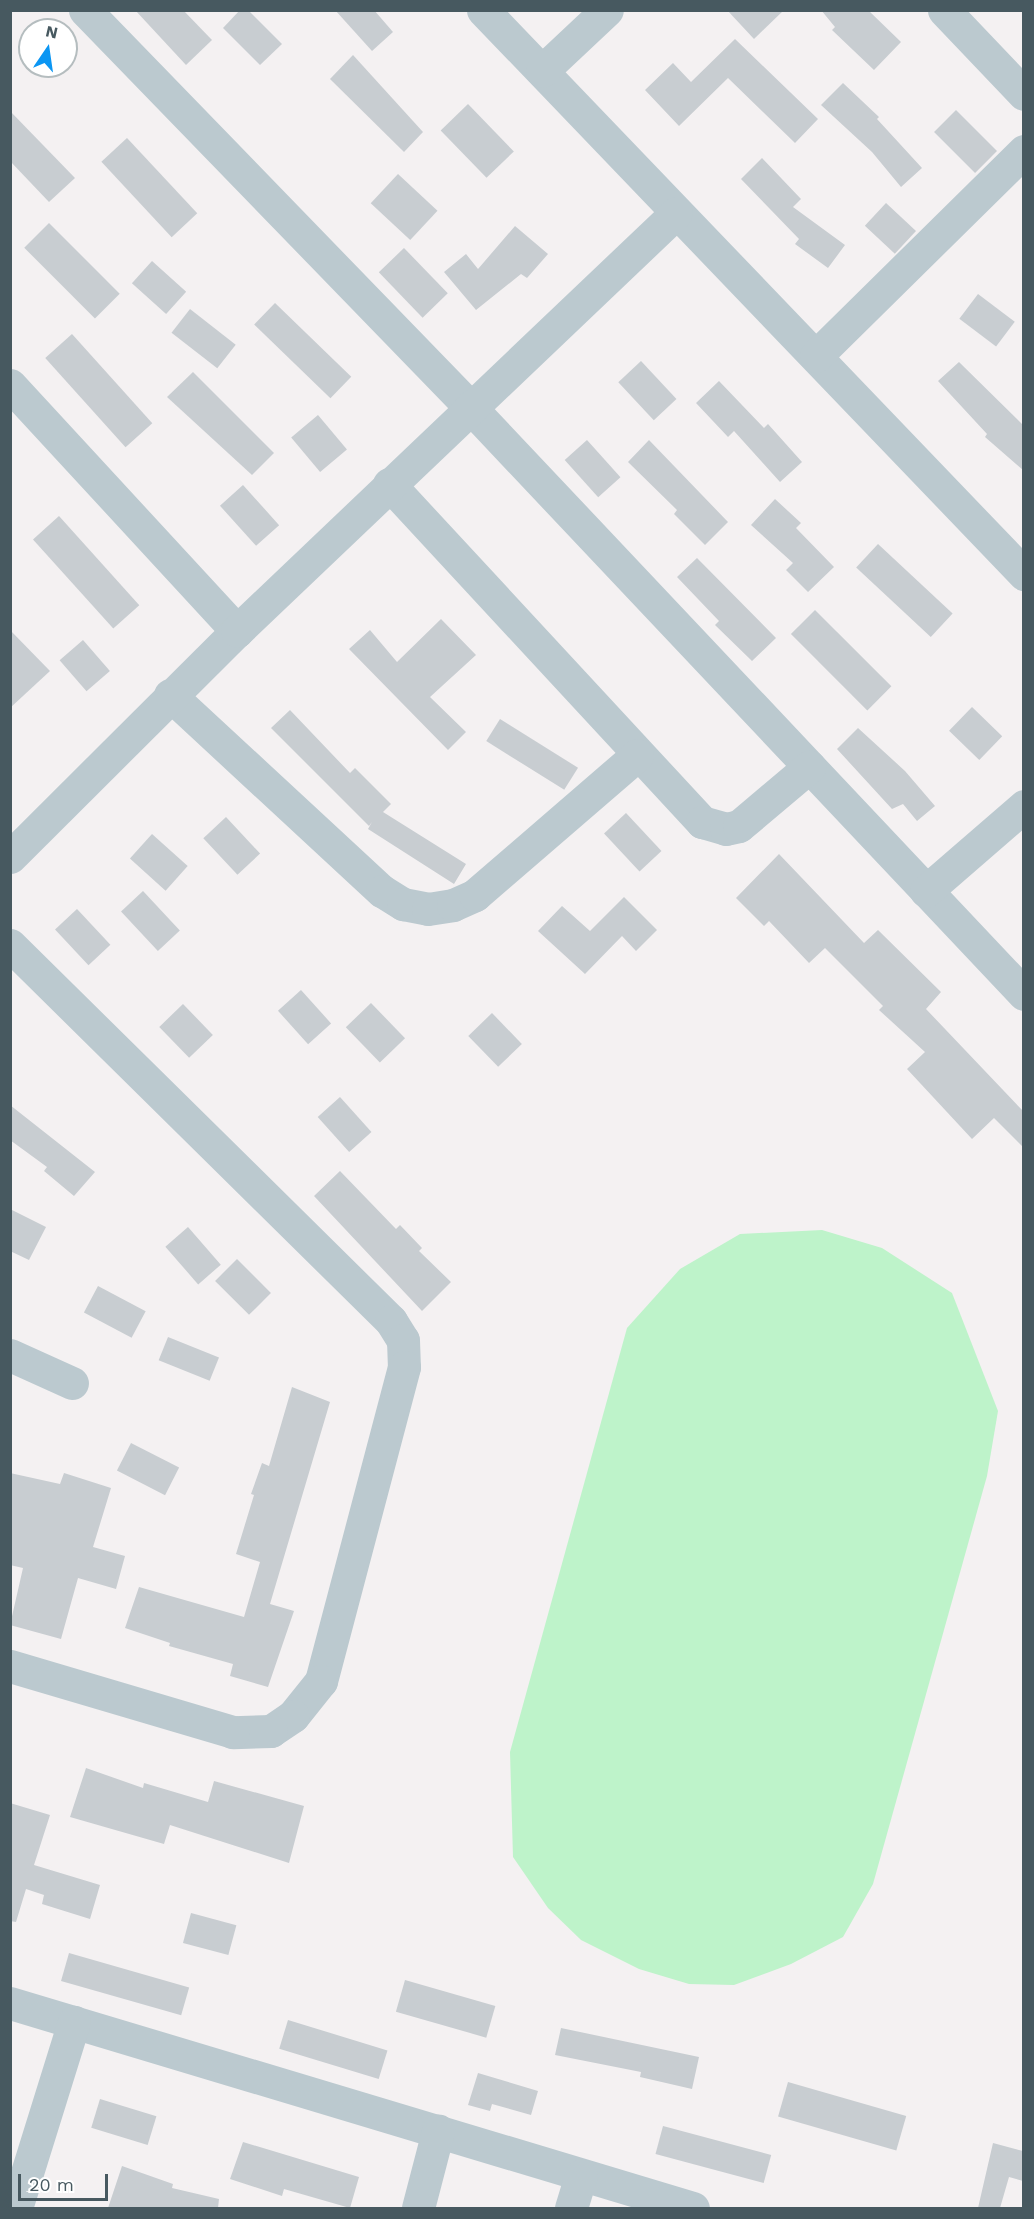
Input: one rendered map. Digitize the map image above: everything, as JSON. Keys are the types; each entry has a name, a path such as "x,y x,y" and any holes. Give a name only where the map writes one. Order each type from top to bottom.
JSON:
{"street":[{"path":"85,10 470,407 1023,994"},
{"path":"483,10 1023,574"},
{"path":"542,71 607,10"},
{"path":"944,10 1023,94"},
{"path":"816,356 1023,151"},
{"path":"16,841 675,213"},
{"path":"10,385 237,631"},
{"path":"389,484 637,755 702,822 726,829 754,817 809,767"},
{"path":"170,695 382,891 403,904 428,909 453,905 475,895 637,755"},
{"path":"926,891 1023,806"},
{"path":"10,945 378,1307 403,1340 404,1367 321,1681 293,1716 271,1731 233,1732 10,1666"},
{"path":"10,1355 72,1383"},
{"path":"10,2003 693,2208"},
{"path":"16,2208 75,2022"},
{"path":"418,2208 438,2131"},
{"path":"571,2208 581,2175"}],"green space":[{"path":"822,1230 882,1248 952,1293 998,1411 987,1476 873,1884 843,1937 791,1964 734,1985 689,1984 639,1969 581,1940 548,1908 513,1857 510,1752 627,1328 680,1269 740,1234"}],"building":[{"path":"135,10 183,10 212,40 186,65"},
{"path":"240,10 248,10 282,44 260,65 223,28"},
{"path":"335,10 374,10 393,32 372,51"},
{"path":"727,10 784,10 754,39"},
{"path":"821,10 868,10 901,42 874,70 832,30 835,27"},
{"path":"735,39 818,119 795,143 728,78 679,126 645,90 673,63 691,82"},
{"path":"353,55 423,132 404,152 330,79"},
{"path":"843,83 879,117 877,119 922,168 901,187 872,152 821,105"},
{"path":"468,104 514,151 487,178 441,130"},
{"path":"956,110 997,151 975,173 934,132"},
{"path":"10,111 75,178 49,202 10,161"},
{"path":"127,138 197,213 172,237 101,162"},
{"path":"762,158 801,199 793,207 845,245 828,268 795,244 799,239 741,179"},
{"path":"398,174 437,211 410,240 371,203"},
{"path":"886,203 916,231 895,254 865,226"},
{"path":"49,223 120,294 95,318 24,248"},
{"path":"515,226 548,254 527,278 521,274 476,310 444,272 466,254 478,269"},
{"path":"404,248 448,293 423,318 379,272"},
{"path":"152,261 186,292 166,314 132,283"},
{"path":"978,294 1015,322 996,346 959,319"},
{"path":"275,303 351,377 330,398 254,325"},
{"path":"190,309 236,345 217,368 172,333"},
{"path":"72,334 152,423 126,447 45,358"},
{"path":"641,361 676,399 654,420 618,382"},
{"path":"959,362 1023,425 1023,470 985,437 987,434 938,381"},
{"path":"193,372 274,453 252,475 167,397"},
{"path":"719,381 764,428 768,424 802,462 780,482 734,431 728,437 696,403"},
{"path":"318,415 347,449 320,472 291,437"},
{"path":"587,440 620,477 598,497 565,460"},
{"path":"649,440 728,522 705,545 674,514 677,510 628,462"},
{"path":"243,485 279,525 256,546 220,506"},
{"path":"775,499 801,523 796,528 834,567 808,592 786,570 793,563 751,525"},
{"path":"59,516 139,605 113,629 33,539"},
{"path":"878,544 953,614 931,637 856,567"},
{"path":"697,558 776,638 752,661 715,625 719,621 677,577"},
{"path":"815,610 891,686 867,710 791,634"},
{"path":"441,619 476,655 430,697 466,732 448,750 349,649 370,630 397,662"},
{"path":"10,630 50,671 10,708"},
{"path":"83,640 110,671 87,691 60,660"},
{"path":"972,707 1002,736 979,760 949,731"},
{"path":"290,710 350,773 355,768 391,804 383,812 466,864 454,884 368,829 372,822 369,826 271,728"},
{"path":"500,719 578,768 564,790 486,741"},
{"path":"858,728 905,771 935,806 917,821 903,804 892,809 837,749"},
{"path":"626,813 661,851 640,871 604,833"},
{"path":"226,817 260,854 237,875 203,838"},
{"path":"152,834 188,866 166,891 130,859"},
{"path":"779,854 864,943 878,930 941,992 926,1009 1023,1111 1023,1147 994,1118 972,1139 907,1069 925,1052 879,1010 883,1006 825,948 809,963 769,921 764,926 736,898"},
{"path":"143,891 180,930 158,951 121,911"},
{"path":"624,897 657,930 636,951 622,936 585,974 538,931 562,906 590,931"},
{"path":"77,909 110,945 88,965 55,929"},
{"path":"301,990 331,1023 308,1044 278,1011"},
{"path":"371,1003 405,1038 380,1063 346,1027"},
{"path":"183,1004 213,1035 189,1058 159,1027"},
{"path":"492,1013 522,1044 498,1067 468,1036"},
{"path":"340,1097 371,1132 349,1152 318,1117"},
{"path":"10,1105 95,1172 74,1196 44,1171 47,1167 10,1140"},
{"path":"340,1171 396,1229 400,1225 422,1248 419,1251 451,1282 422,1311 314,1196"},
{"path":"10,1209 46,1227 29,1260 10,1251"},
{"path":"188,1227 221,1265 198,1284 165,1247"},
{"path":"237,1259 271,1293 249,1315 215,1281"},
{"path":"98,1286 146,1311 132,1338 84,1312"},
{"path":"168,1337 219,1358 210,1381 159,1360"},
{"path":"292,1387 330,1402 270,1604 294,1611 268,1687 230,1676 233,1664 169,1646 170,1643 125,1628 139,1587 244,1617 260,1562 236,1554 254,1495 251,1494 262,1463 269,1466"},
{"path":"131,1443 179,1468 165,1495 117,1471"},
{"path":"10,1473 60,1484 64,1473 111,1488 93,1547 125,1556 116,1589 78,1578 61,1639 10,1625 23,1568 10,1565"},
{"path":"86,1768 143,1788 144,1783 208,1802 214,1781 304,1806 289,1863 170,1825 164,1844 70,1817"},
{"path":"10,1803 50,1815 34,1865 100,1885 90,1919 42,1904 44,1895 26,1889 16,1922 10,1921"},
{"path":"191,1913 236,1925 228,1955 183,1943"},
{"path":"69,1953 189,1987 181,2015 61,1981"},
{"path":"405,1980 495,2006 486,2038 396,2012"},
{"path":"288,2020 387,2050 379,2079 279,2049"},
{"path":"561,2028 699,2057 692,2089 640,2077 641,2072 555,2055"},
{"path":"478,2073 538,2091 531,2115 492,2104 490,2111 468,2105"},
{"path":"788,2082 906,2116 896,2151 778,2117"},
{"path":"100,2099 156,2116 148,2145 91,2128"},
{"path":"663,2126 771,2155 764,2183 655,2154"},
{"path":"243,2142 359,2177 350,2208 284,2189 282,2196 230,2179"},
{"path":"993,2143 1023,2151 1023,2181 1009,2177 1000,2208 978,2208"},
{"path":"122,2166 173,2184 172,2188 219,2199 218,2208 108,2208"}]}
